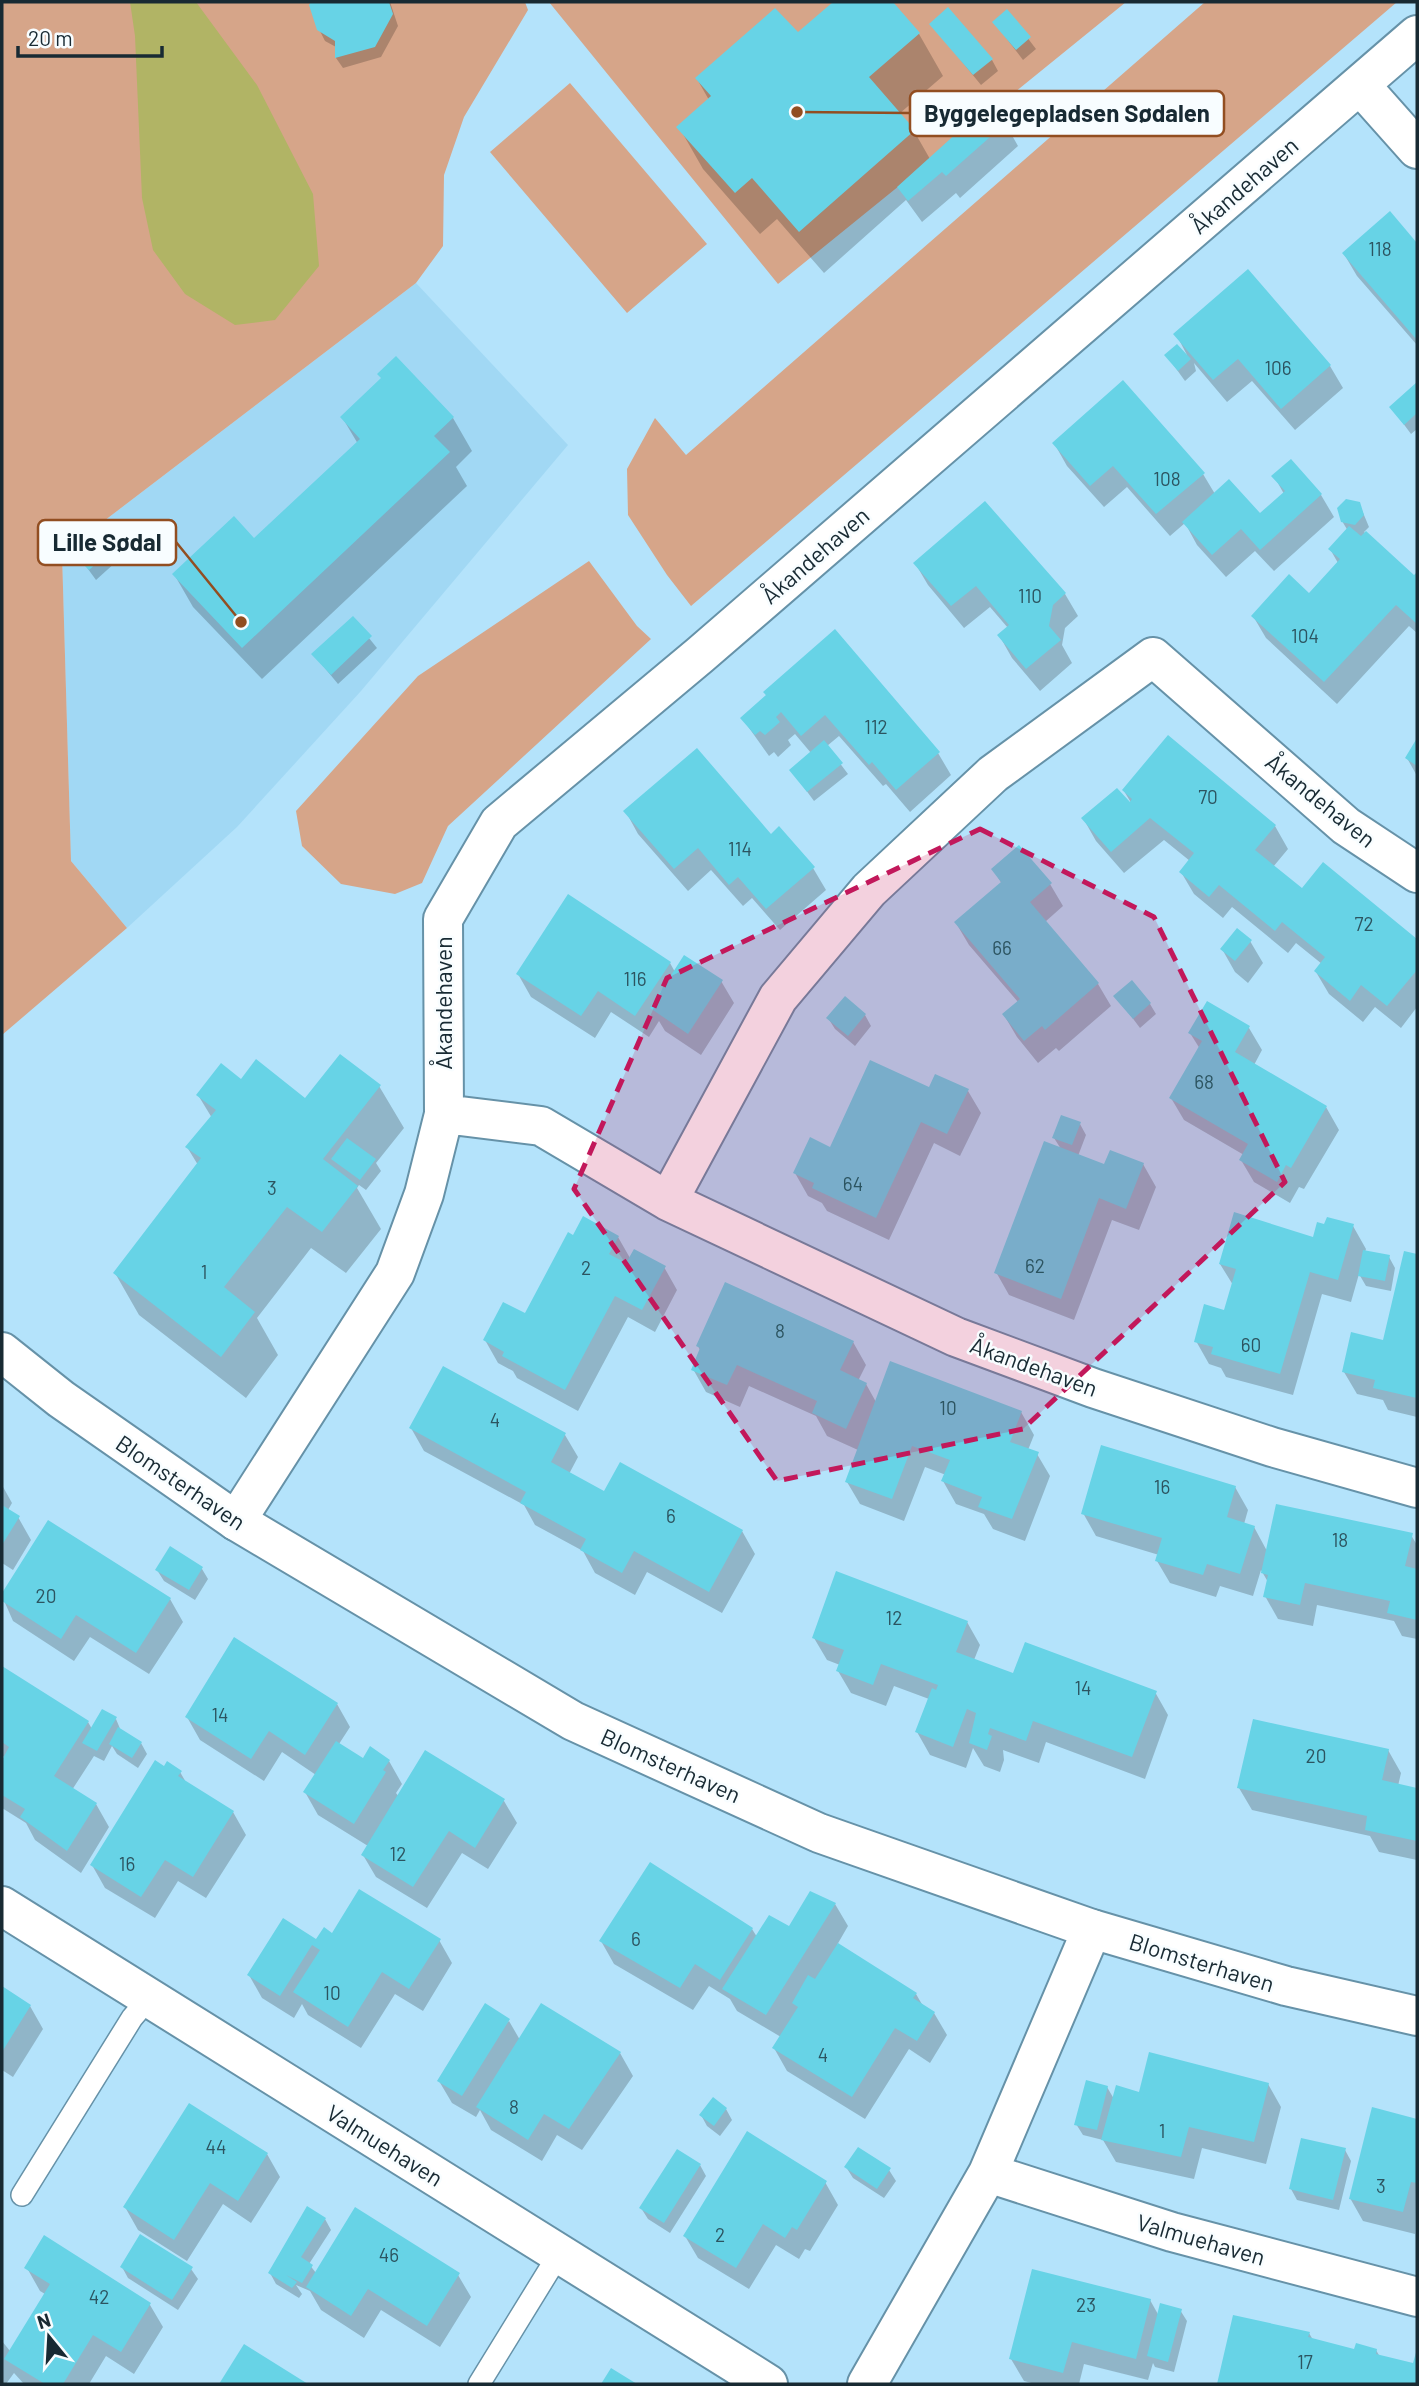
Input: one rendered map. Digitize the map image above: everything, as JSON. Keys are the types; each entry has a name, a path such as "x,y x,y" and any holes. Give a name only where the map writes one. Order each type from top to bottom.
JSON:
{"street":[{"name":"Åkandehaven","path":"236,1521 395,1273 424,1194 444,1114 443,919 499,823 700,655 1417,35"},
{"path":"1360,85 1417,149"},
{"name":"Åkandehaven","path":"668,1201 778,999 869,890 993,774 1153,657 1346,825 1417,873"},
{"name":"Åkandehaven","path":"444,1114 541,1126 668,1201 956,1337 1093,1388 1272,1447 1417,1488"},
{"name":"Blomsterhaven","path":"2,1352 61,1399 236,1521 573,1721 819,1833 1092,1929 1286,1986 1417,2016"},
{"name":"Valmuehaven","path":"2,1906 768,2384"},
{"path":"867,2384 988,2173 1092,1929"},
{"name":"Valmuehaven","path":"988,2173 1182,2235 1417,2297"}],"lane":[{"path":"22,2195 132,2018 149,1998"},
{"path":"478,2384 559,2254"}],"highlighted area":[{"path":"980,829 1154,917 1285,1182 1023,1429 777,1481 574,1189 667,978"}],"shaded area":[{"path":"2,2 525,2 528,10 464,117 444,175 443,246 416,283 62,553 71,861 127,928 2,1035"},
{"path":"130,2 196,2 257,85 313,194 319,266 275,320 235,325 185,294 153,250 142,198 135,36"},
{"path":"549,2 1126,2 778,284"},
{"path":"1205,2 1397,2 691,606 628,515 627,469 655,418 686,455"},
{"path":"570,83 707,244 627,313 490,152"},
{"path":"416,283 568,445 361,691 237,827 127,928 71,861 62,553"},
{"path":"589,561 637,626 651,639 448,826 422,883 395,894 341,884 302,846 296,811 418,676"}],"building":[{"path":"311,2 389,2 393,14 375,47 335,58 335,41 317,30 309,5"},
{"path":"833,2 893,2 920,33 869,77 915,130 799,232 752,178 735,193 676,127 711,96 695,78 775,8 798,32"},
{"path":"948,7 993,59 973,75 929,24"},
{"path":"1007,9 1031,37 1016,50 992,22"},
{"path":"990,103 1007,122 946,176 942,172 908,201 897,187"},
{"path":"1390,211 1417,243 1417,340 1342,253"},
{"path":"1248,269 1331,365 1281,409 1238,359 1213,380 1173,334"},
{"path":"1177,344 1191,359 1178,371 1164,355"},
{"path":"396,356 454,417 434,436 450,452 242,648 172,574 234,516 254,538 360,439 340,417 381,378 377,374"},
{"path":"1123,380 1205,473 1156,514 1113,466 1090,486 1052,443"},
{"path":"1417,382 1417,413 1404,425 1389,407"},
{"path":"1291,459 1322,494 1260,550 1241,529 1212,555 1182,522 1229,479 1260,513 1285,491 1271,476"},
{"path":"1346,499 1360,502 1364,515 1355,525 1341,522 1337,508"},
{"path":"985,501 1066,593 1053,605 1049,626 1061,640 1026,669 997,635 1009,625 976,586 951,606 913,563"},
{"path":"1349,526 1361,536 1366,531 1414,575 1417,572 1417,624 1396,605 1324,682 1251,616 1289,574 1309,593 1340,559 1328,549"},
{"path":"110,528 122,540 89,570 77,558"},
{"path":"353,616 372,636 331,675 311,654"},
{"path":"835,629 940,752 896,790 872,762 869,765 825,715 801,736 781,712 776,717 780,722 765,735 760,731 755,735 740,718 766,695 763,692"},
{"path":"1168,735 1276,825 1255,850 1302,888 1323,862 1417,939 1417,970 1387,1006 1361,985 1350,1001 1314,971 1325,957 1282,922 1275,931 1219,885 1209,897 1179,872 1194,853 1150,818 1111,852 1081,818 1117,788 1130,802 1132,799 1122,790"},
{"path":"1417,738 1417,766 1405,758"},
{"path":"824,740 843,763 807,792 789,770"},
{"path":"697,748 771,834 779,826 815,867 766,909 738,877 729,885 698,848 674,869 623,811"},
{"path":"1019,845 1052,883 1030,902 1099,983 1045,1030 1042,1026 1024,1041 1002,1014 1020,999 954,922 1001,882 991,869"},
{"path":"568,894 671,962 635,1016 598,991 581,1016 516,974"},
{"path":"1237,928 1252,940 1235,961 1220,949"},
{"path":"684,955 723,980 688,1034 650,1008"},
{"path":"1132,980 1151,1003 1133,1019 1113,996"},
{"path":"845,996 866,1014 848,1036 826,1018"},
{"path":"1207,1001 1250,1026 1235,1052 1327,1106 1291,1168 1286,1165 1277,1182 1239,1160 1248,1144 1169,1098 1202,1041 1188,1033"},
{"path":"340,1054 381,1085 323,1159 358,1186 322,1232 287,1207 224,1287 255,1312 221,1357 113,1273 201,1158 185,1147 216,1110 196,1095 221,1063 241,1079 256,1059 305,1098"},
{"path":"870,1060 929,1087 935,1074 969,1089 947,1134 921,1122 876,1218 812,1188 814,1183 793,1173 810,1137 830,1147"},
{"path":"1061,1115 1081,1122 1072,1145 1052,1138"},
{"path":"347,1138 376,1159 360,1180 331,1159"},
{"path":"1044,1141 1104,1164 1110,1150 1144,1163 1126,1209 1099,1198 1061,1299 994,1273"},
{"path":"1234,1212 1313,1237 1317,1222 1324,1224 1327,1217 1354,1224 1338,1280 1310,1272 1280,1374 1211,1354 1213,1347 1194,1342 1204,1304 1224,1310 1236,1269 1219,1264"},
{"path":"583,1216 619,1236 609,1254 626,1263 634,1249 666,1266 642,1310 615,1296 565,1390 502,1356 504,1352 483,1340 503,1302 525,1313 568,1232 573,1235"},
{"path":"1363,1250 1390,1255 1385,1281 1358,1276"},
{"path":"1404,1251 1417,1254 1417,1398 1373,1388 1375,1380 1342,1372 1351,1332 1383,1340"},
{"path":"725,1282 854,1341 840,1370 867,1383 846,1429 812,1413 817,1401 737,1365 727,1385 691,1370 700,1348 696,1346"},
{"path":"890,1361 1022,1411 1010,1442 1039,1452 1012,1519 978,1507 982,1497 941,1481 950,1460 912,1446 892,1499 845,1482"},
{"path":"443,1366 566,1433 551,1462 604,1491 620,1462 743,1530 709,1592 634,1551 622,1573 580,1550 586,1539 520,1503 526,1492 409,1428"},
{"path":"1101,1445 1236,1486 1227,1517 1255,1526 1240,1574 1207,1564 1203,1575 1155,1561 1162,1538 1081,1514"},
{"path":"1276,1504 1413,1533 1405,1566 1417,1569 1417,1620 1387,1613 1390,1601 1305,1583 1300,1605 1263,1597 1268,1575 1261,1573"},
{"path":"2,1505 20,1516 2,1545"},
{"path":"48,1520 171,1598 136,1653 76,1615 61,1639 2,1601 2,1593"},
{"path":"170,1546 203,1567 189,1590 155,1570"},
{"path":"836,1571 968,1621 956,1652 1013,1673 1025,1642 1157,1691 1132,1757 1033,1721 1026,1741 990,1728 988,1734 992,1736 987,1750 969,1743 976,1713 967,1709 953,1747 915,1732 932,1688 936,1690 938,1685 881,1664 873,1685 836,1671 844,1650 812,1638"},
{"path":"234,1637 338,1703 305,1755 269,1731 251,1759 185,1717"},
{"path":"2,1666 89,1721 54,1776 97,1803 67,1851 20,1817 25,1809 2,1795 2,1760 9,1747 2,1742"},
{"path":"102,1709 117,1717 97,1751 82,1743"},
{"path":"1253,1719 1389,1749 1382,1780 1417,1788 1417,1841 1365,1830 1367,1816 1237,1788"},
{"path":"118,1727 142,1742 132,1758 109,1744"},
{"path":"336,1741 363,1758 370,1746 390,1760 383,1770 386,1772 354,1824 303,1792"},
{"path":"425,1750 505,1799 475,1848 449,1831 413,1887 361,1855"},
{"path":"155,1760 164,1766 167,1761 182,1771 178,1776 234,1811 193,1877 165,1860 141,1897 90,1865"},
{"path":"650,1862 753,1928 720,1980 695,1964 680,1988 599,1941"},
{"path":"359,1889 441,1939 409,1989 382,1972 348,2027 293,1992 320,1950 312,1945 280,1996 247,1975 283,1918 316,1939 324,1927 332,1933"},
{"path":"810,1891 836,1903 766,2015 722,1989 769,1915 789,1926"},
{"path":"838,1943 917,1993 913,1998 935,2012 917,2041 895,2028 852,2097 772,2048 798,2007 792,2003 808,1975 815,1979"},
{"path":"2,1986 31,2005 2,2052"},
{"path":"485,2003 510,2019 462,2096 437,2081"},
{"path":"541,2003 621,2052 569,2129 544,2114 528,2140 476,2107"},
{"path":"1149,2052 1269,2083 1254,2142 1189,2127 1181,2157 1101,2140 1116,2085 1139,2092"},
{"path":"1086,2080 1108,2086 1097,2130 1074,2125"},
{"path":"713,2097 727,2108 714,2126 699,2115"},
{"path":"189,2103 268,2153 238,2201 210,2183 174,2240 123,2207"},
{"path":"1372,2107 1417,2119 1417,2183 1411,2182 1403,2212 1349,2199"},
{"path":"747,2131 827,2181 797,2230 792,2227 785,2238 763,2224 736,2268 683,2236"},
{"path":"1301,2138 1346,2148 1333,2200 1289,2189"},
{"path":"858,2147 891,2168 877,2189 844,2167"},
{"path":"677,2149 701,2164 664,2223 639,2208"},
{"path":"307,2206 326,2218 301,2257 313,2265 302,2283 286,2275 297,2282 292,2288 268,2273"},
{"path":"355,2207 460,2273 427,2326 368,2289 351,2316 306,2287"},
{"path":"140,2234 193,2267 172,2300 120,2267"},
{"path":"44,2235 151,2303 121,2352 93,2335 63,2384 45,2384 4,2359 50,2284 24,2268"},
{"path":"1032,2269 1151,2299 1136,2359 1072,2342 1063,2373 1009,2359"},
{"path":"1160,2303 1182,2309 1168,2362 1147,2356"},
{"path":"1233,2315 1310,2332 1308,2337 1354,2349 1356,2343 1377,2349 1376,2354 1413,2363 1417,2349 1416,2384 1217,2384"},
{"path":"244,2344 308,2384 219,2384"},
{"path":"611,2368 637,2384 601,2384"}],"place":[{"name":"Byggelegepladsen Sødalen","path":"797,112"},
{"name":"Lille Sødal","path":"241,622"}]}
